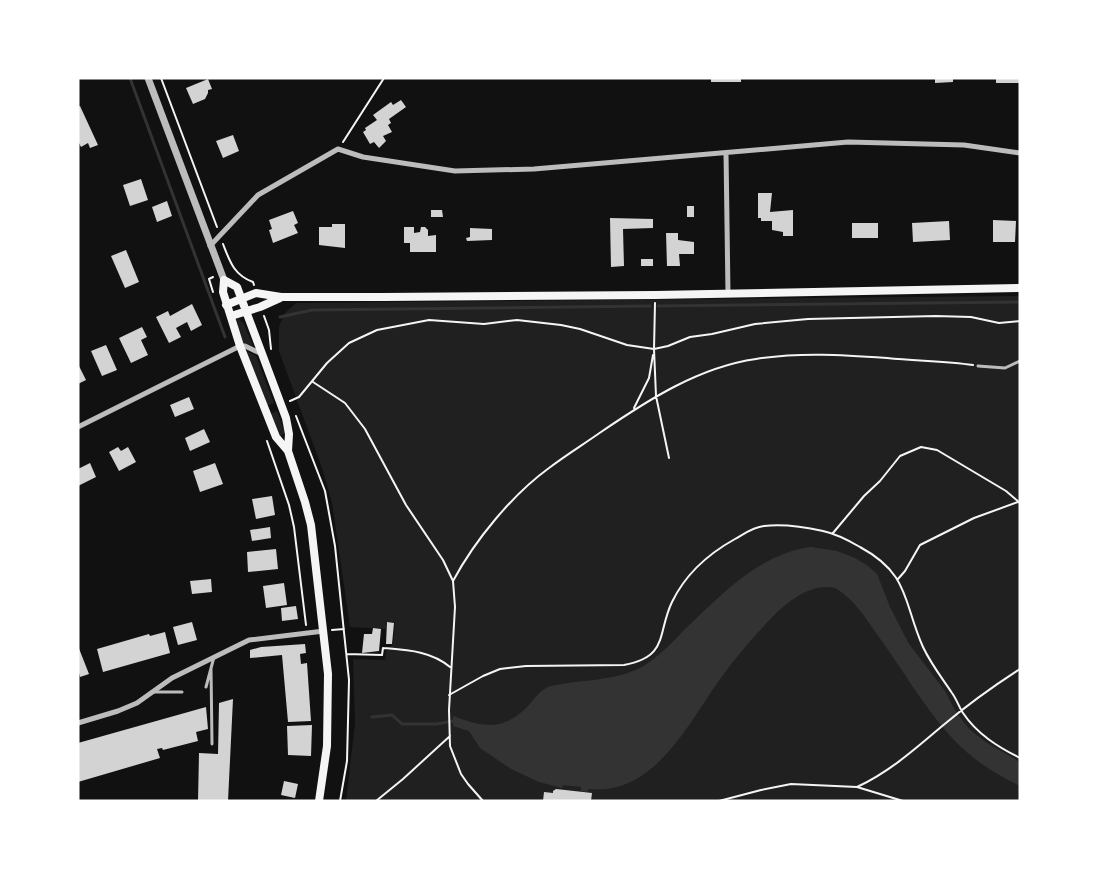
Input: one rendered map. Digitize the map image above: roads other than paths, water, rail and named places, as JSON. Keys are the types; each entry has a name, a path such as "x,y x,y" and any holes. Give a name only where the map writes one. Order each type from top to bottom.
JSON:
{"main road":[{"path":"288,451 276,437 240,346 226,305 223,292 224,280 237,287 281,404 289,434 288,451 311,525 328,674 328,724 319,801"},
{"path":"226,305 256,292 281,297 1020,288"},
{"path":"231,316 260,307 281,297"},
{"path":"276,437 284,440 289,434"}],"street":[{"path":"148,78 224,280"},
{"path":"210,246 258,195 338,149 363,157 455,171 534,169 848,142 963,145 1020,153"},
{"path":"726,153 728,293"},
{"path":"78,427 240,346 262,354"},
{"path":"78,723 137,703 172,678 249,640 324,631"}],"lane":[{"path":"978,366 1005,368 1020,361"},
{"path":"206,687 214,656"},
{"path":"211,668 212,744"},
{"path":"153,692 182,692"}],"waterway":[{"path":"130,78 225,337"},
{"path":"658,306 1020,302"},
{"path":"280,317 312,310 650,306"},
{"path":"372,717 392,715 402,724 437,724 453,721"}]}
